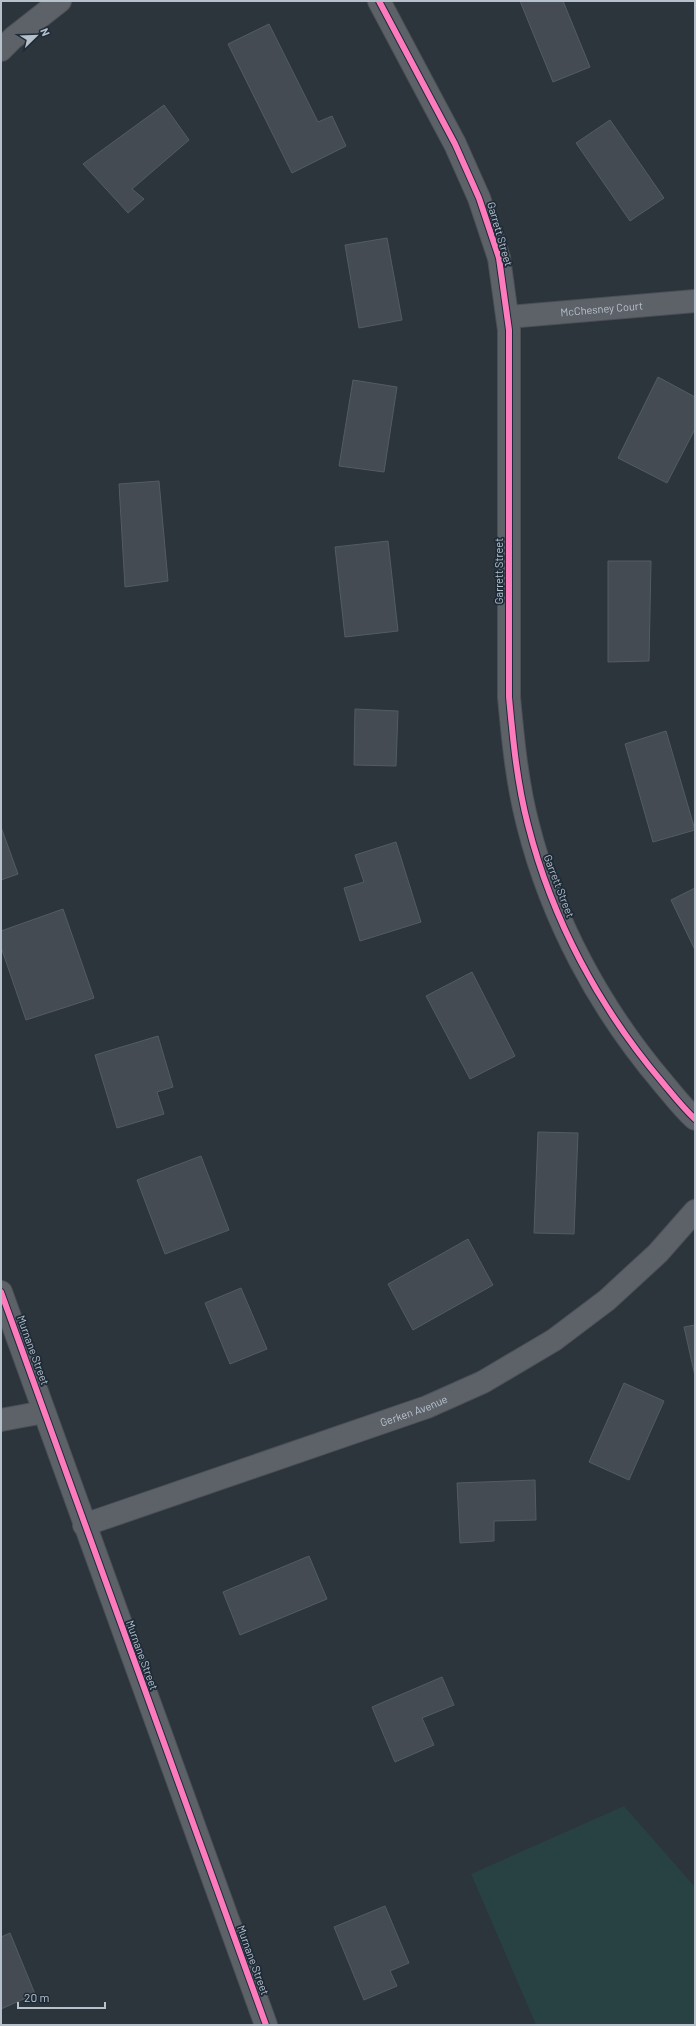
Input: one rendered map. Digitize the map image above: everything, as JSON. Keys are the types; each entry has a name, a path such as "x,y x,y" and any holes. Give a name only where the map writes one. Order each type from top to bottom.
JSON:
{"street":[{"path":"1,50 13,38 60,1"},
{"name":"Garrett Street","path":"379,1 448,130 479,198 499,258 508,318 509,697 514,758 528,825 548,889 573,947 605,1004 643,1060 695,1119"},
{"name":"McChesney Court","path":"508,318 695,301"},
{"name":"Gerken Avenue","path":"84,1525 427,1407 483,1382 554,1340 607,1300 658,1253 695,1211"},
{"name":"Murnane Street","path":"1,1292 266,2025"},
{"path":"1,1420 44,1412"}],"green space":[{"path":"624,1806 695,1887 695,2025 536,2025 471,1874"}],"building":[{"path":"520,1 563,1 590,67 553,82"},
{"path":"269,24 318,122 332,116 346,146 292,173 228,44"},
{"path":"164,105 189,140 132,189 144,199 128,213 83,164"},
{"path":"610,120 664,198 630,221 576,143"},
{"path":"387,238 402,320 359,328 345,245"},
{"path":"658,377 695,397 695,429 667,483 618,458"},
{"path":"353,380 397,387 384,472 339,466"},
{"path":"159,481 168,581 125,587 119,484"},
{"path":"388,541 398,631 345,637 335,547"},
{"path":"608,561 651,561 649,661 608,662"},
{"path":"355,709 398,711 396,766 354,765"},
{"path":"666,731 695,830 653,842 625,744"},
{"path":"1,827 18,874 1,880"},
{"path":"396,842 421,922 360,941 344,888 364,882 355,855"},
{"path":"695,888 695,950 671,900"},
{"path":"63,909 94,998 26,1020 1,947 1,931"},
{"path":"472,972 515,1056 470,1079 426,996"},
{"path":"158,1036 173,1087 157,1092 164,1114 117,1128 95,1055"},
{"path":"538,1132 578,1133 574,1234 534,1233"},
{"path":"201,1156 229,1230 165,1254 137,1180"},
{"path":"468,1239 493,1285 413,1330 388,1284"},
{"path":"241,1288 267,1349 230,1364 205,1303"},
{"path":"695,1325 695,1376 684,1327"},
{"path":"624,1383 664,1401 629,1480 589,1462"},
{"path":"535,1480 536,1520 494,1521 494,1541 460,1543 457,1483"},
{"path":"309,1556 327,1599 240,1635 223,1592"},
{"path":"442,1677 454,1705 422,1718 434,1745 395,1762 372,1707"},
{"path":"385,1906 409,1963 390,1971 397,1986 364,2000 334,1927"},
{"path":"10,1933 35,1994 1,2009 1,1937"}],"cycle path":[{"path":"379,1 455,144 479,198 499,258 509,330 509,697 518,777 528,825 550,895 581,962 599,994 640,1055 695,1119"},
{"path":"1,1292 266,2025"}]}
